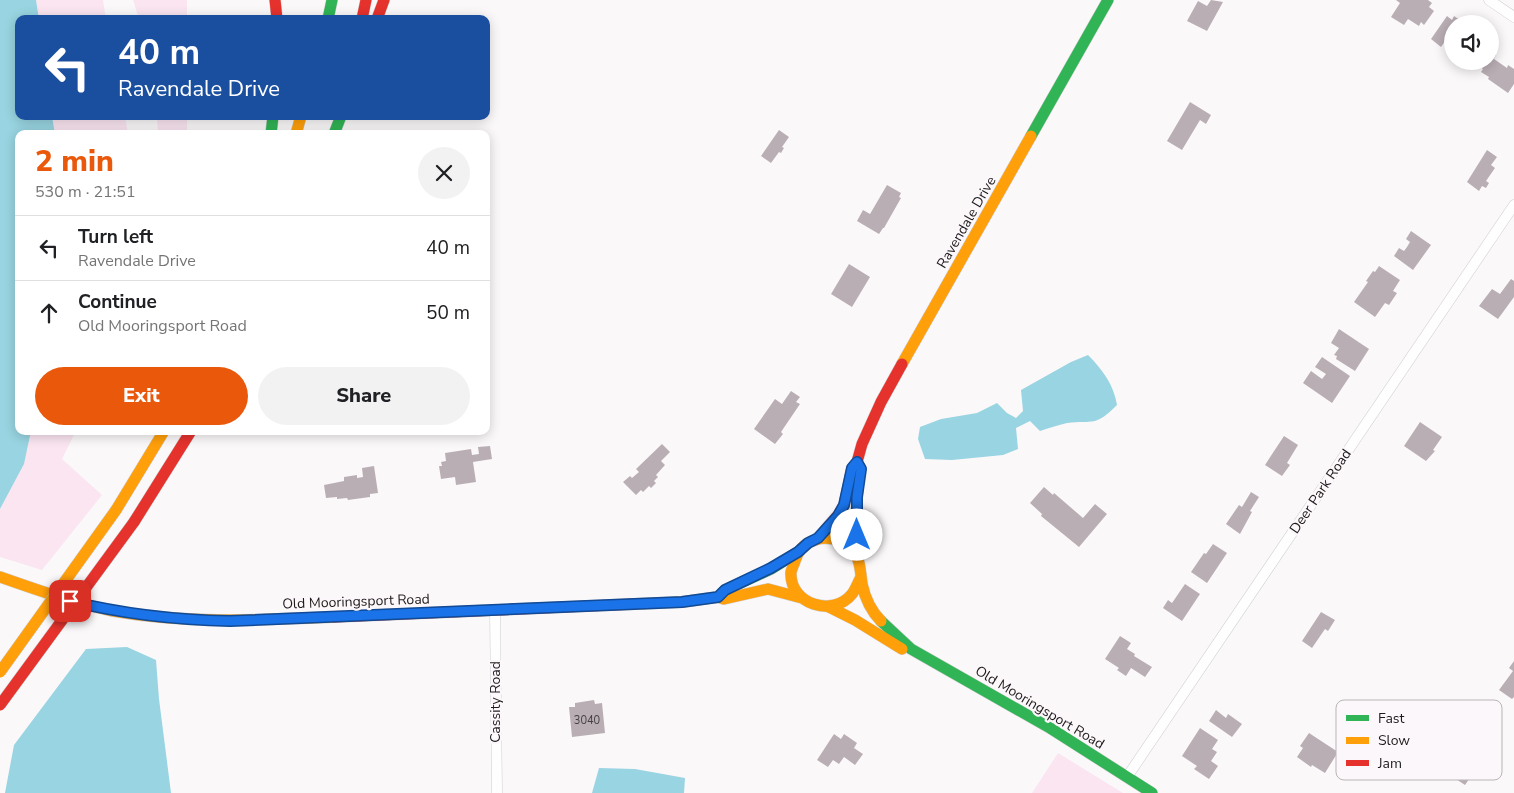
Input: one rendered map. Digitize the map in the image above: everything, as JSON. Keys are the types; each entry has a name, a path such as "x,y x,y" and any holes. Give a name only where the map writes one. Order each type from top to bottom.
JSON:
{"main road":[{"path":"275,0 277,15"},
{"path":"329,15 332,0"},
{"path":"363,15 366,0"},
{"path":"378,15 384,0"},
{"name":"Ravendale Drive","path":"818,538 838,516 844,505 852,468 857,462 862,444 881,402 1108,0"},
{"path":"0,672 116,510 162,435"},
{"path":"0,705 134,522 188,435"},
{"name":"Ravendale Drive","path":"856,555 857,497 861,469 857,462"},
{"path":"818,538 840,540 850,546 856,555"},
{"name":"Old Mooringsport Road","path":"718,597 725,590 771,568 818,538"},
{"path":"798,552 791,570 792,580 802,598"},
{"name":"Old Mooringsport Road","path":"856,555 870,606 876,616 906,642 911,649 1050,728 1152,793"},
{"name":"Old Mooringsport Road","path":"0,577 96,608 170,619 230,621 682,602 718,597 724,600 768,589 802,598 814,605 829,607 855,620 902,649 911,649"},
{"path":"829,607 840,604 850,598 857,588 861,577"}],"street":[{"path":"1489,0 1514,17"},
{"name":"Deer Park Road","path":"1127,777 1514,205"},
{"name":"Cassity Road","path":"495,611 497,793"}],"shaded area":[{"path":"36,0 103,0 105,15 38,15"},
{"path":"133,0 187,0 187,15 138,15"},
{"path":"53,120 126,120 127,130 54,130"},
{"path":"157,120 187,120 187,130 158,130"},
{"path":"30,435 74,435 62,459 102,495 42,570 0,557 0,509 24,464"},
{"path":"1058,753 1123,793 1032,793"}],"water":[{"path":"0,0 36,0 38,15 15,15 15,120 53,120 54,130 15,130 15,435 30,435 24,464 0,509"},
{"path":"1088,355 1107,378 1117,405 1104,417 1094,421 1067,423 1040,431 1030,421 1016,428 1018,449 1003,455 952,460 925,459 918,439 920,427 941,419 977,413 997,403 1007,413 1016,418 1023,411 1021,390 1071,362"},
{"path":"127,647 156,660 171,793 5,793 14,745 86,649"},
{"path":"599,768 635,769 685,778 684,793 592,793"}],"building":[{"path":"1211,0 1223,2 1207,31 1187,21 1198,1 1207,6"},
{"path":"1396,0 1428,0 1432,3 1429,7 1434,11 1424,25 1421,22 1419,26 1408,19 1404,25 1391,17 1400,3"},
{"path":"1444,20 1444,43 1441,47 1431,39"},
{"path":"1499,62 1507,68 1508,65 1514,69 1514,84 1508,93 1481,72 1482,70 1499,70"},
{"path":"1190,102 1211,115 1206,124 1200,120 1182,150 1167,141"},
{"path":"779,130 789,137 782,147 784,148 781,153 779,152 771,163 761,156"},
{"path":"1487,150 1497,157 1491,165 1495,168 1486,181 1489,183 1486,188 1482,186 1479,191 1467,182"},
{"path":"887,185 901,193 899,197 901,198 879,234 857,221 863,210 870,214"},
{"path":"1411,231 1431,245 1413,270 1394,256 1399,248 1404,251 1407,247 1410,242 1406,239"},
{"path":"849,264 870,277 852,307 831,294"},
{"path":"1379,266 1400,280 1393,291 1397,293 1389,305 1385,303 1375,317 1354,302 1368,282 1366,281"},
{"path":"1511,279 1514,281 1514,297 1498,319 1479,306 1492,289 1500,294"},
{"path":"1339,329 1369,349 1355,371 1336,359 1337,356 1334,355 1339,348 1331,343"},
{"path":"1322,357 1350,376 1332,403 1303,383 1311,371 1322,379 1326,374 1315,367"},
{"path":"791,391 800,397 796,402 800,404 775,444 754,429 775,399 782,404"},
{"path":"1420,422 1442,437 1433,450 1435,451 1426,461 1404,446"},
{"path":"1284,436 1298,445 1287,463 1290,465 1282,476 1265,465"},
{"path":"662,444 670,452 661,461 665,465 656,475 658,477 654,481 656,483 651,488 649,486 643,492 641,490 636,495 623,482 639,472 636,469"},
{"path":"490,446 492,459 473,462 476,482 456,485 455,477 441,479 439,466 442,466 441,462 446,461 445,453 471,449 472,455 479,454 478,447"},
{"path":"374,466 378,493 370,494 370,497 348,500 347,498 337,499 337,497 326,498 324,485 344,481 344,477 357,475 357,478 363,477 362,468"},
{"path":"1044,487 1053,495 1054,493 1083,518 1095,504 1107,514 1079,547 1041,516 1042,514 1030,503"},
{"path":"1251,492 1259,497 1250,511 1252,512 1240,534 1226,524 1239,505 1242,507"},
{"path":"1213,544 1227,553 1207,583 1191,572 1204,553 1206,554"},
{"path":"1185,584 1200,594 1182,621 1163,608 1168,600 1172,603"},
{"path":"1321,612 1335,620 1328,631 1325,629 1312,648 1302,641"},
{"path":"1120,636 1131,643 1127,649 1135,654 1134,656 1152,667 1145,677 1131,668 1126,676 1117,670 1119,668 1105,659"},
{"path":"1514,661 1514,697 1512,699 1499,690 1513,671 1509,668"},
{"path":"594,700 595,704 602,703 605,733 572,737 569,707 575,707 575,703"},
{"path":"1216,710 1226,718 1228,714 1242,724 1232,737 1209,721"},
{"path":"1200,728 1218,740 1212,749 1217,752 1211,761 1218,766 1209,779 1194,769 1197,766 1182,756"},
{"path":"1309,733 1336,751 1336,755 1325,773 1312,765 1311,767 1297,757 1303,748 1300,746"},
{"path":"834,734 841,739 844,734 857,743 854,748 863,754 855,765 844,757 839,764 833,760 828,767 817,760"},
{"path":"1458,780 1468,780 1465,785"}],"traffic: fast":[{"path":"329,15 332,0"},
{"path":"1031,136 1108,0"},
{"path":"271,130 273,120"},
{"path":"336,130 339,120"},
{"path":"718,597 725,590 771,569 798,552"},
{"path":"881,621 911,649 1050,728 1152,793"}],"traffic: slow":[{"path":"297,130 300,120"},
{"path":"902,364 1031,136"},
{"path":"116,510 162,435"},
{"path":"0,672 116,510"},
{"path":"861,577 852,594 844,601 824,606 804,599 797,592 792,583 791,572 798,554 808,543 828,538 837,540 852,550 858,559 865,594 871,609 881,621"},
{"path":"0,577 84,604 141,615 223,620 334,617"},
{"path":"635,604 682,602 718,597 724,599 768,589 802,598"},
{"path":"829,607 855,620 902,649"}],"traffic: jam":[{"path":"275,0 277,15"},
{"path":"363,15 366,0"},
{"path":"378,15 384,0"},
{"path":"818,538 844,505 852,468 857,462 862,444 881,402 902,364"},
{"path":"134,522 188,435"},
{"path":"856,555 857,497 860,467"},
{"path":"0,705 134,522"},
{"path":"334,617 635,604"}],"route":[{"path":"70,601 96,608 170,619 230,621 682,602 718,597 725,590 771,568 818,538 838,516 844,505 852,468 857,462 861,469 857,497 857,535"}]}
